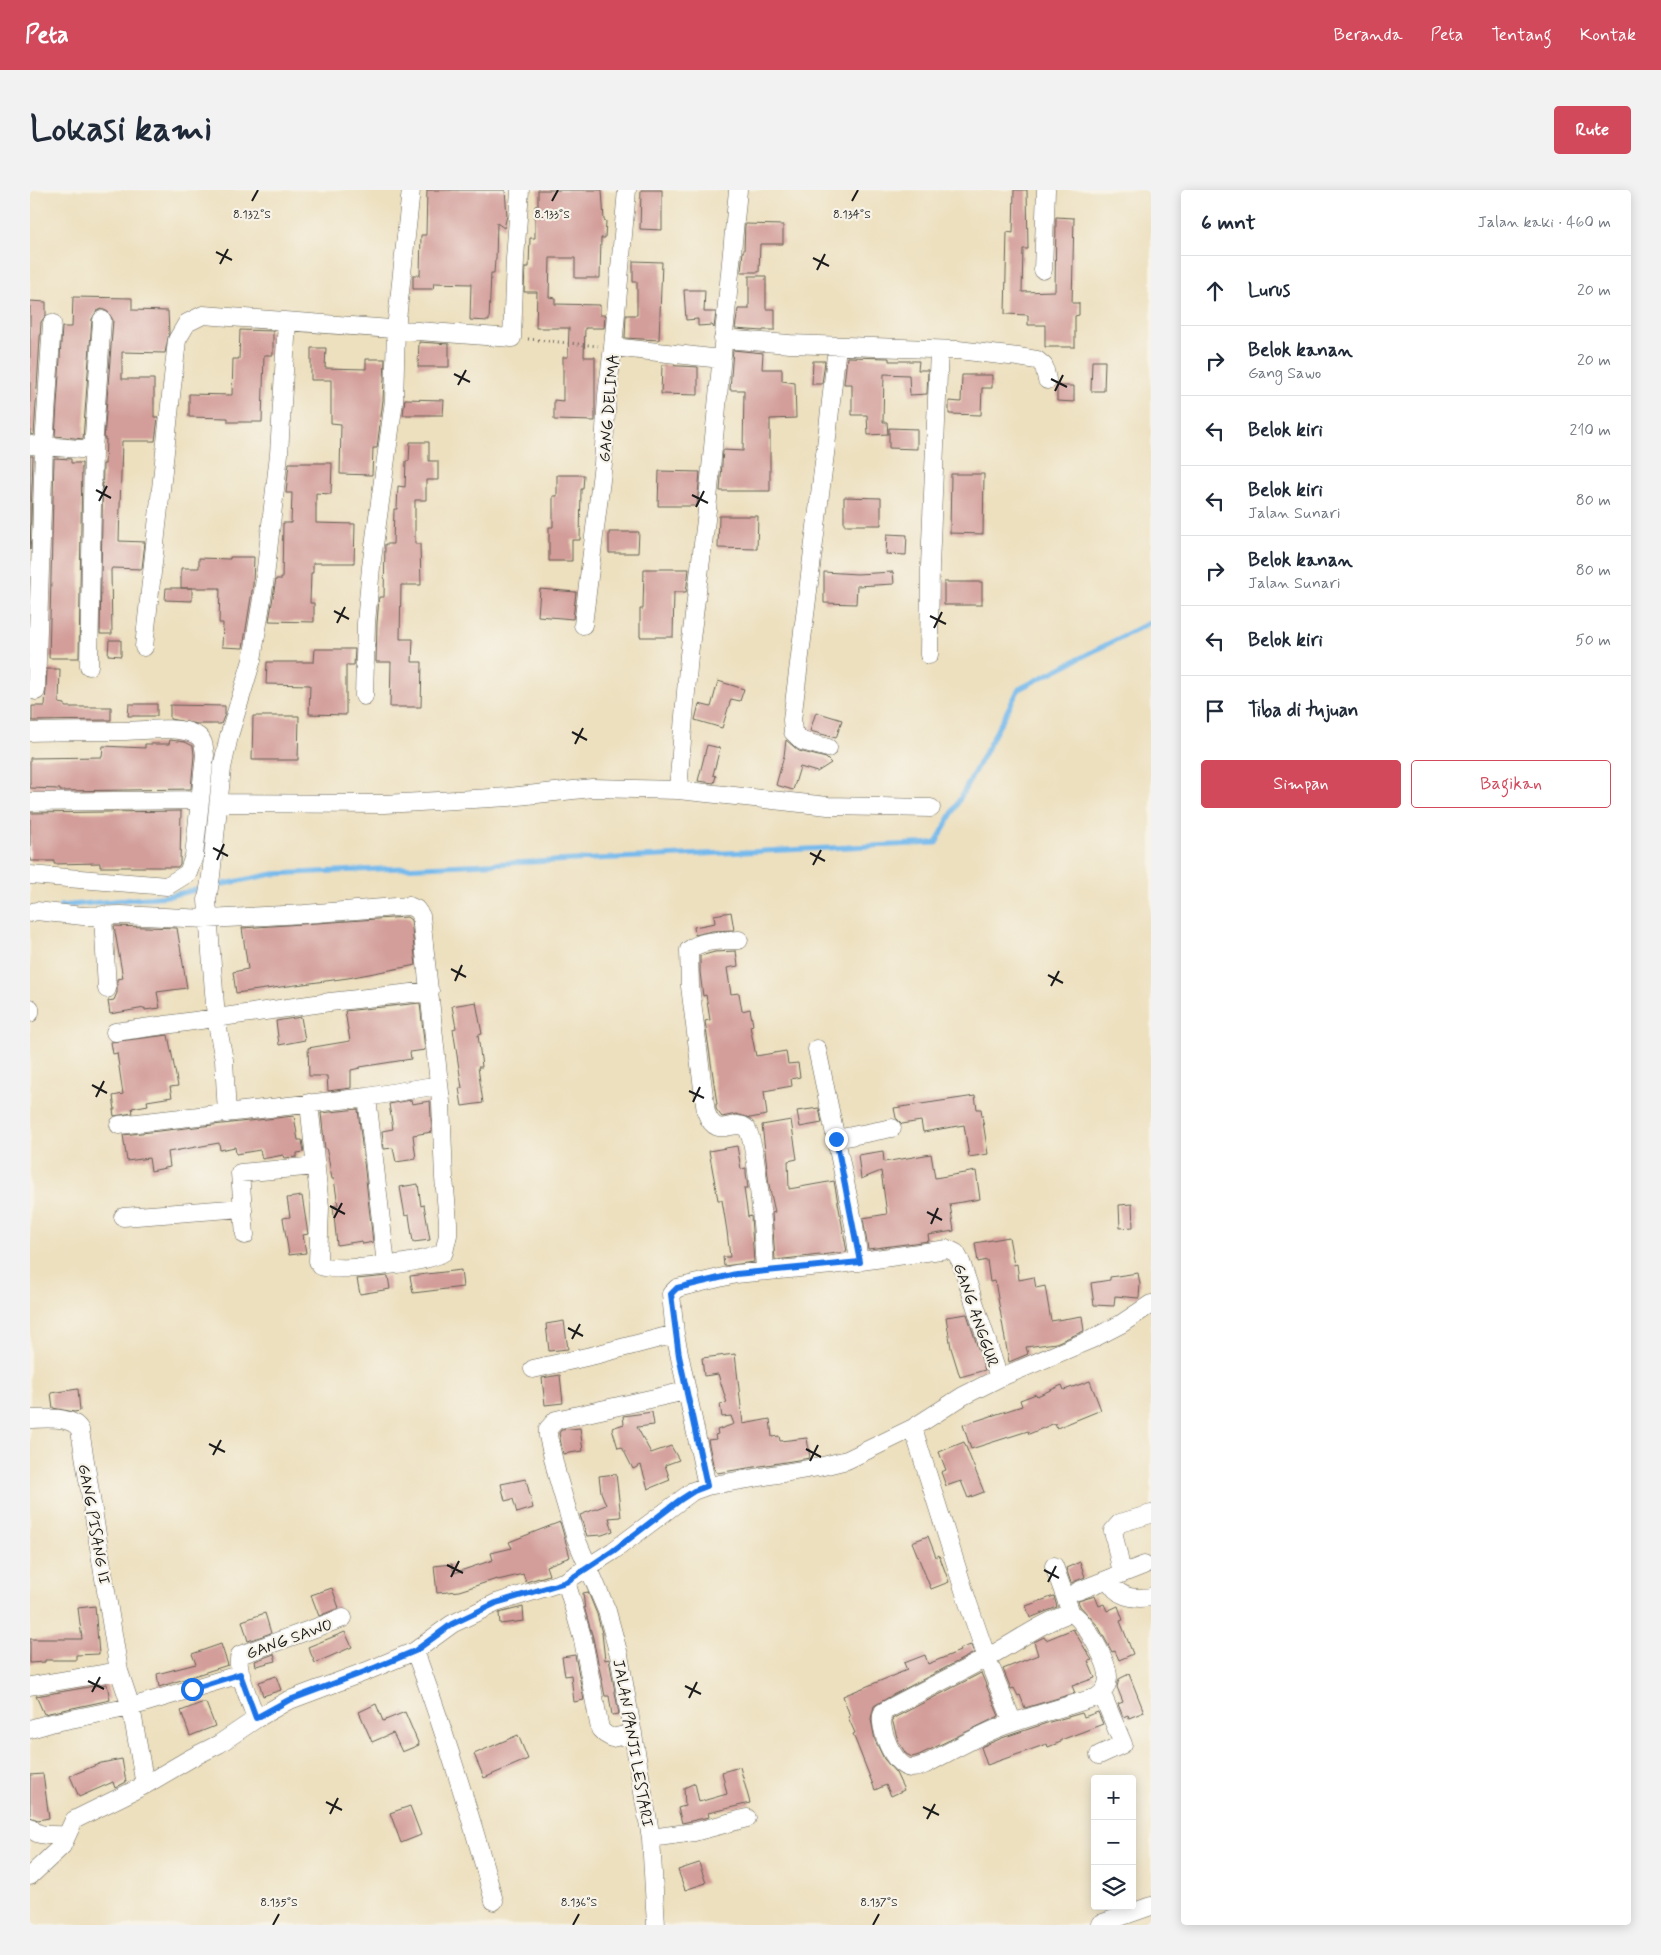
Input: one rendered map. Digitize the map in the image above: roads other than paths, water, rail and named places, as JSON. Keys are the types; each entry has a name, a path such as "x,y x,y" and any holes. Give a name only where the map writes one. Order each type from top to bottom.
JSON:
{"street":[{"path":"364,696 366,623 394,401 396,329 411,190"},
{"path":"144,646 177,340 187,323 203,315 512,338 520,190"},
{"name":"GANG DELIMA","path":"583,625 597,526 607,395 627,190"},
{"path":"678,790 689,655 706,520 738,190"},
{"path":"1043,270 1046,190"},
{"path":"89,666 93,450 102,320"},
{"path":"227,1114 224,1060 216,1018 207,900 226,752 252,660 259,623 279,454 287,322"},
{"path":"36,691 37,446 52,323"},
{"path":"723,339 988,353 1037,360 1044,366 1047,380"},
{"path":"828,748 802,741 793,732 792,720 837,346"},
{"path":"613,348 721,359"},
{"path":"929,655 930,566 939,350"},
{"path":"37,446 93,450"},
{"path":"30,732 161,730 194,734 201,738 205,755 194,856 188,873 167,886 30,875"},
{"path":"219,803 384,804 510,797 592,788 678,790 828,806 931,808"},
{"path":"30,802 200,800"},
{"path":"30,913 36,911 83,916 207,919 413,907 421,916 439,1085 448,1222 444,1252 439,1256 386,1265 338,1269 321,1266 318,1261 320,1207 309,1103"},
{"path":"103,915 107,989"},
{"path":"740,940 712,941 694,946 689,950 690,986 706,1112 709,1121 713,1126 719,1128 742,1126 751,1135 755,1158 765,1271"},
{"path":"115,1032 330,1002 430,991"},
{"path":"30,1008 30,1013"},
{"path":"707,1486 675,1334 671,1294 674,1290 694,1283 736,1274 860,1262 817,1049"},
{"path":"119,1125 367,1097 439,1085"},
{"path":"367,1097 386,1265"},
{"path":"836,1139 892,1128"},
{"path":"245,1235 240,1173 316,1166"},
{"path":"123,1216 243,1208"},
{"name":"GANG ANGGUR","path":"860,1262 944,1249 956,1253 966,1274 998,1378"},
{"path":"30,1876 64,1841 74,1820 145,1785 219,1744 256,1718 287,1701 415,1651 452,1624 496,1603 566,1582 613,1551 694,1491 707,1486 819,1467 847,1460 913,1428 963,1396 998,1378 1092,1339 1122,1324 1151,1304"},
{"path":"533,1369 675,1334"},
{"name":"JALAN PANJI LESTARI","path":"656,1925 651,1838 613,1629 575,1536 565,1506 548,1436 548,1429 556,1420 686,1391"},
{"name":"GANG PISANG II","path":"30,1419 70,1421 74,1422 80,1430 119,1671 131,1707 145,1785"},
{"path":"913,1428 987,1658 1013,1723"},
{"path":"1151,1514 1120,1522 1113,1531 1115,1576 1112,1587 1125,1596 1151,1597"},
{"path":"1078,1591 1144,1565"},
{"path":"1054,1566 1072,1613 1078,1616 1104,1664 1108,1677 1102,1694 997,1729 928,1763 913,1768 905,1768 899,1764 883,1732 880,1717 883,1712 912,1695 987,1658 1055,1619 1072,1613"},
{"path":"566,1582 583,1640 600,1728 612,1738 633,1733"},
{"name":"GANG SAWO","path":"256,1718 240,1674 238,1660 240,1656 343,1618"},
{"path":"415,1651 441,1722 469,1810 494,1901"},
{"path":"30,1686 119,1671"},
{"path":"30,1729 131,1707 240,1674"},
{"path":"1099,1755 1123,1744 1102,1694"},
{"path":"651,1838 694,1832 747,1818"},
{"path":"30,1827 34,1832 42,1836 64,1841"},
{"path":"1100,1924 1151,1906"}],"waterway":[{"path":"214,886 273,874 936,843 1019,689 1151,622"},
{"path":"60,906 168,896 205,888"}]}
